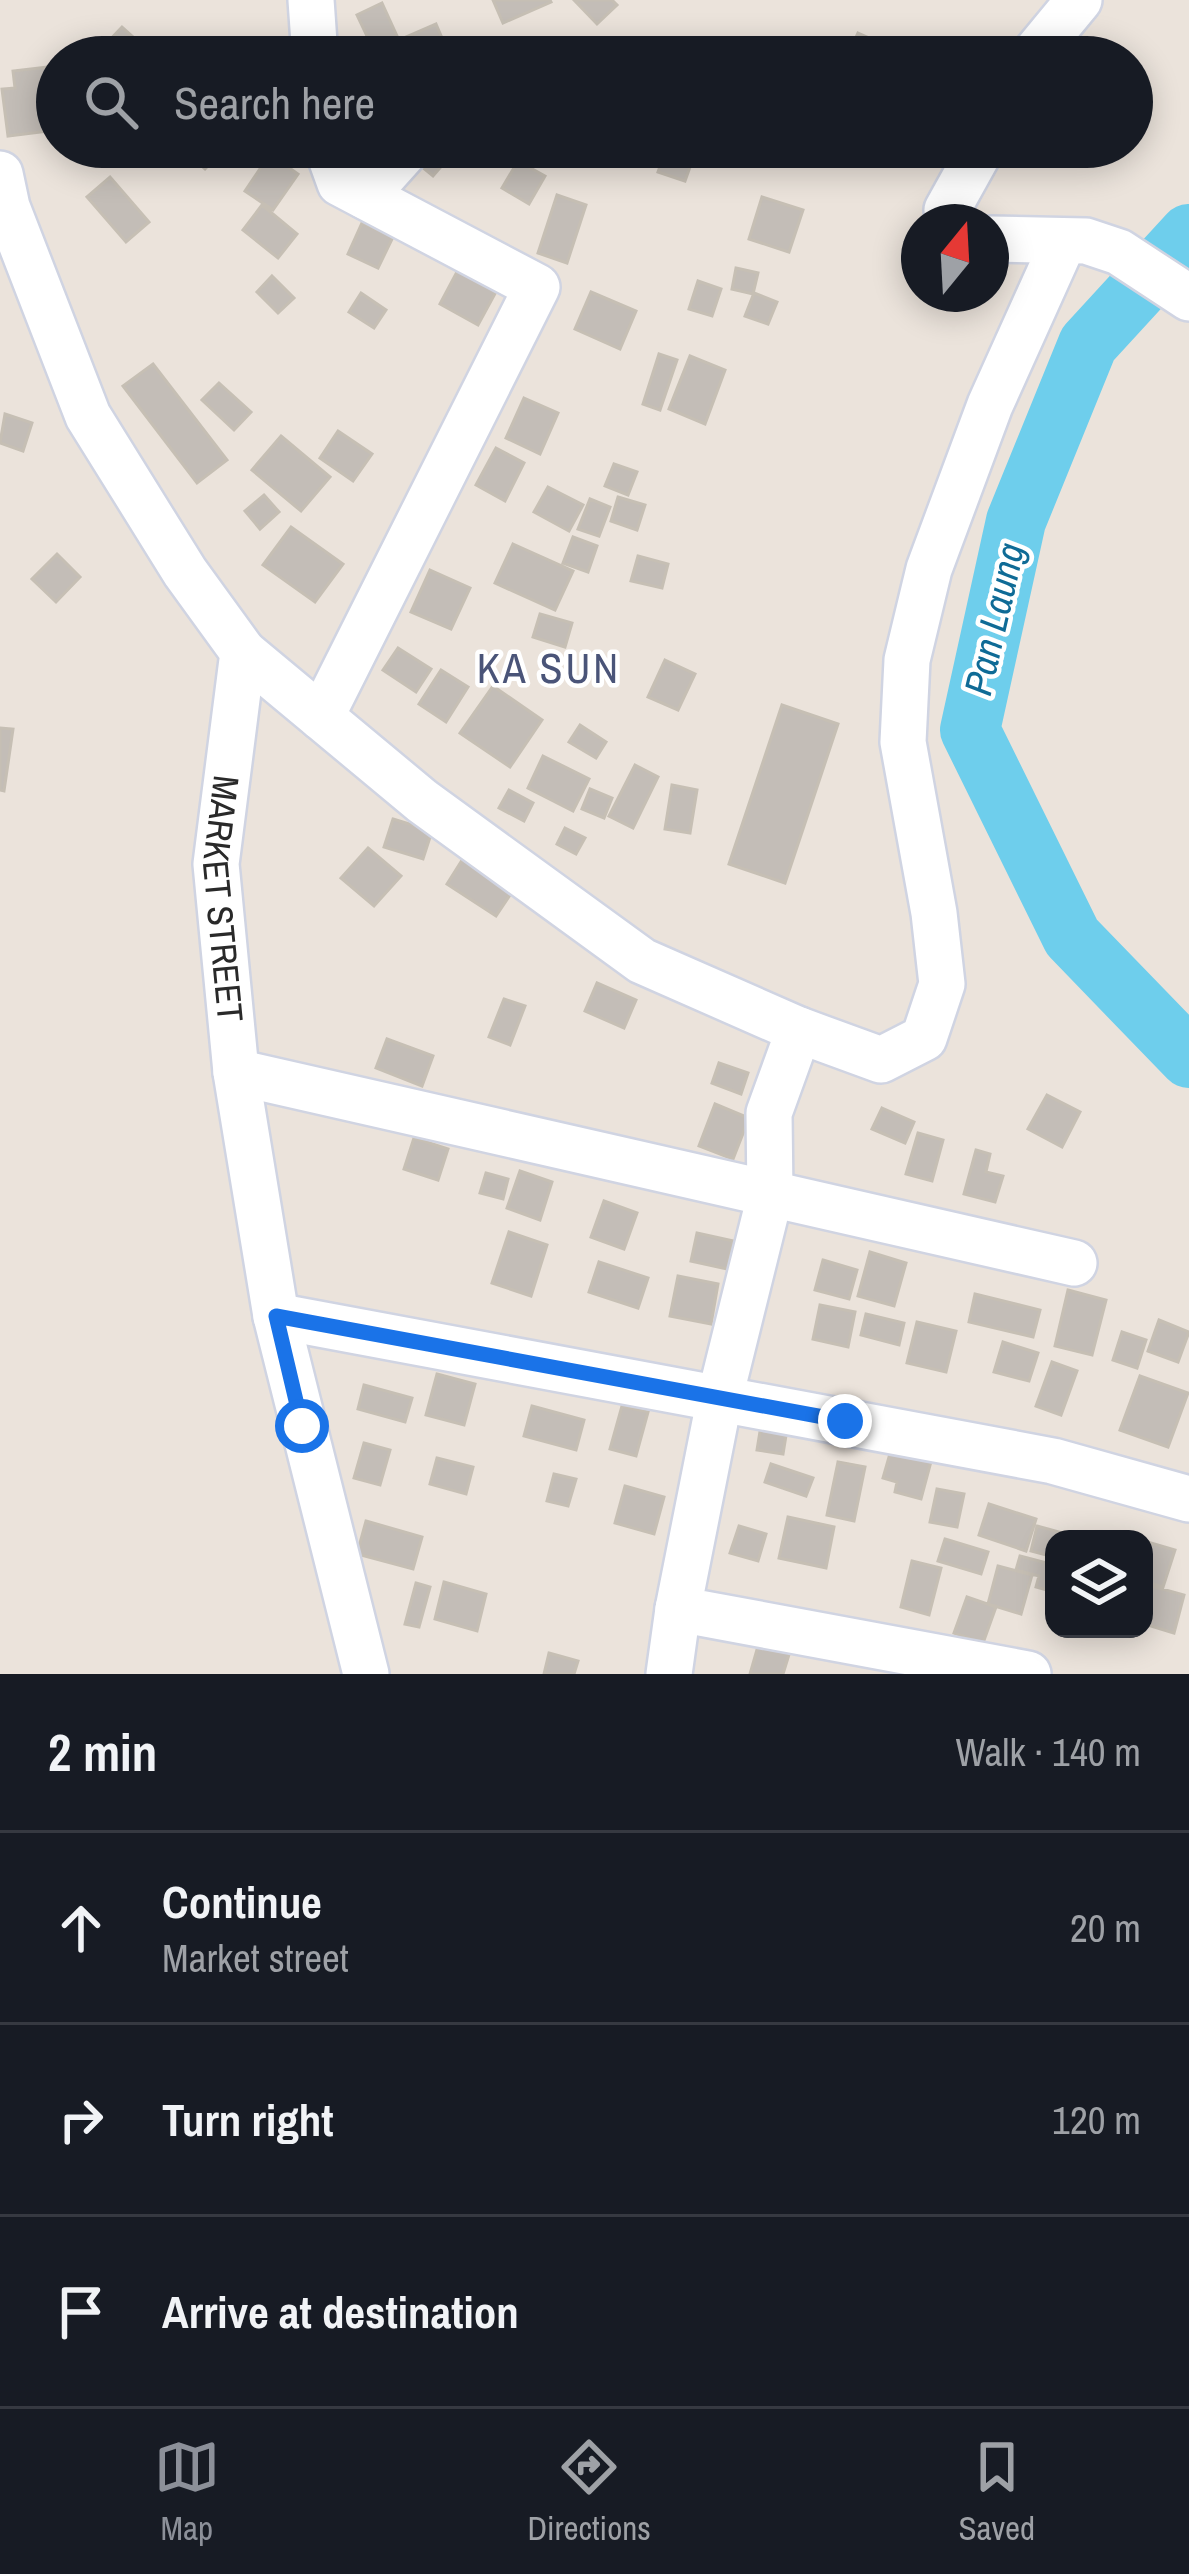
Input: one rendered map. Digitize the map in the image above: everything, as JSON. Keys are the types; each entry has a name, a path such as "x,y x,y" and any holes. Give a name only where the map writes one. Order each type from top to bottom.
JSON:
{"street":[{"path":"311,0 314,36"},
{"path":"1049,36 1079,0"},
{"path":"321,717 537,287 340,183 335,168"},
{"path":"365,196 390,168"},
{"path":"950,204 970,168"},
{"path":"0,174 7,207 88,416 185,572 243,652 422,801 642,961 799,1030 881,1060 924,1038 942,984 903,742 908,660 929,568 990,405 1063,243"},
{"path":"1009,240 1086,241 1119,252 1189,298"},
{"name":"MARKET STREET","path":"243,652 215,864 236,1072 276,1316 366,1674"},
{"path":"669,1674 720,1397 770,1196 769,1113 799,1030"},
{"path":"236,1072 1074,1263"},
{"path":"276,1316 1053,1461 1189,1498"},
{"path":"678,1609 1028,1674"}],"building":[{"path":"493,0 550,0 551,2 503,23"},
{"path":"574,0 612,0 617,5 597,24"},
{"path":"382,3 397,36 367,36 357,15"},
{"path":"436,24 441,36 408,36"},
{"path":"36,68 36,133 8,136 2,89 15,88 13,71"},
{"path":"261,168 290,168 298,174 273,210 245,191"},
{"path":"514,168 531,168 545,176 529,204 502,188"},
{"path":"659,168 690,168 685,181 658,172"},
{"path":"110,177 149,222 126,242 87,197"},
{"path":"557,195 586,205 567,263 538,253"},
{"path":"762,197 803,210 789,252 749,239"},
{"path":"262,205 297,234 278,258 243,230"},
{"path":"362,223 393,237 378,268 348,254"},
{"path":"736,268 758,273 753,294 732,289"},
{"path":"458,270 497,290 478,325 440,304"},
{"path":"272,276 294,298 278,313 257,292"},
{"path":"698,281 721,289 712,316 689,309"},
{"path":"591,292 636,311 620,349 575,329"},
{"path":"361,293 386,310 374,328 349,312"},
{"path":"754,293 777,302 768,324 745,316"},
{"path":"659,354 677,360 660,410 643,404"},
{"path":"690,356 725,370 705,424 669,409"},
{"path":"153,364 227,460 197,483 123,386"},
{"path":"219,383 251,412 234,430 202,400"},
{"path":"524,398 558,413 540,454 506,438"},
{"path":"5,414 32,423 23,451 0,443"},
{"path":"338,431 372,454 353,481 320,458"},
{"path":"281,436 330,477 301,511 252,470"},
{"path":"496,448 524,463 505,501 476,485"},
{"path":"614,464 637,472 628,495 605,486"},
{"path":"548,487 583,505 569,531 534,512"},
{"path":"264,495 279,512 260,529 245,511"},
{"path":"618,497 645,505 637,530 611,521"},
{"path":"590,499 610,507 599,536 578,529"},
{"path":"291,527 343,564 315,602 263,565"},
{"path":"573,537 597,546 588,572 563,563"},
{"path":"513,544 573,571 555,610 495,583"},
{"path":"57,554 80,577 56,602 32,579"},
{"path":"638,556 668,564 662,588 631,581"},
{"path":"430,570 470,588 451,629 411,612"},
{"path":"540,614 572,623 565,647 533,637"},
{"path":"398,648 431,669 416,692 383,670"},
{"path":"665,660 695,674 678,710 648,697"},
{"path":"441,670 468,687 446,722 419,704"},
{"path":"493,686 542,720 510,767 460,733"},
{"path":"782,705 838,724 785,883 729,864"},
{"path":"580,725 606,742 596,758 569,742"},
{"path":"0,728 13,729 4,791 0,790"},
{"path":"543,756 589,779 573,811 528,788"},
{"path":"635,765 658,777 633,828 609,816"},
{"path":"672,785 697,790 690,833 665,829"},
{"path":"590,789 612,798 604,818 582,809"},
{"path":"509,790 533,803 524,821 499,808"},
{"path":"393,819 432,831 423,859 384,847"},
{"path":"565,828 585,838 576,854 557,844"},
{"path":"368,848 401,876 374,906 341,878"},
{"path":"464,857 514,889 496,916 447,884"},
{"path":"597,983 636,1000 624,1028 585,1011"},
{"path":"504,999 525,1006 510,1045 489,1037"},
{"path":"387,1039 433,1056 422,1086 376,1068"},
{"path":"719,1063 748,1073 741,1094 712,1083"},
{"path":"1047,1095 1080,1112 1062,1147 1028,1129"},
{"path":"715,1104 749,1118 733,1159 699,1146"},
{"path":"882,1108 914,1122 905,1143 872,1129"},
{"path":"918,1133 943,1140 932,1181 906,1174"},
{"path":"414,1138 448,1149 438,1180 404,1169"},
{"path":"976,1150 990,1154 986,1172 1003,1176 995,1202 964,1194"},
{"path":"520,1171 552,1182 540,1220 507,1208"},
{"path":"486,1173 508,1179 503,1199 480,1193"},
{"path":"604,1201 637,1213 624,1249 591,1237"},
{"path":"509,1232 547,1245 531,1296 492,1283"},
{"path":"697,1233 733,1241 727,1269 691,1261"},
{"path":"870,1252 906,1263 894,1306 858,1296"},
{"path":"823,1260 857,1270 849,1299 815,1290"},
{"path":"599,1262 648,1278 638,1308 589,1292"},
{"path":"678,1276 718,1284 711,1324 670,1316"},
{"path":"1068,1290 1106,1300 1092,1355 1055,1346"},
{"path":"975,1294 1040,1310 1033,1337 969,1322"},
{"path":"820,1305 855,1312 848,1347 813,1339"},
{"path":"866,1314 904,1323 899,1345 861,1335"},
{"path":"1159,1320 1189,1332 1178,1362 1148,1351"},
{"path":"917,1322 956,1331 946,1372 907,1363"},
{"path":"1122,1332 1146,1340 1137,1368 1113,1360"},
{"path":"1003,1342 1038,1353 1029,1381 994,1372"},
{"path":"1052,1362 1077,1371 1061,1415 1036,1406"},
{"path":"437,1374 475,1384 464,1425 426,1415"},
{"path":"1140,1376 1188,1393 1168,1447 1120,1430"},
{"path":"364,1385 412,1398 405,1422 358,1409"},
{"path":"532,1406 584,1420 576,1450 524,1436"},
{"path":"622,1406 648,1412 636,1456 610,1449"},
{"path":"763,1413 789,1417 783,1454 757,1450"},
{"path":"364,1443 390,1450 380,1485 354,1478"},
{"path":"893,1443 933,1454 921,1499 895,1492 897,1482 883,1478"},
{"path":"437,1458 473,1467 466,1494 430,1484"},
{"path":"838,1462 865,1467 854,1521 827,1515"},
{"path":"771,1464 813,1478 806,1496 765,1482"},
{"path":"554,1474 576,1479 568,1506 547,1501"},
{"path":"625,1486 664,1497 654,1534 615,1523"},
{"path":"937,1489 964,1494 957,1527 930,1522"},
{"path":"989,1504 1036,1519 1026,1551 979,1535"},
{"path":"788,1517 834,1527 826,1568 779,1558"},
{"path":"366,1521 422,1537 413,1569 357,1554"},
{"path":"739,1526 766,1534 758,1561 730,1553"},
{"path":"1037,1526 1052,1530 1045,1530 1045,1555 1031,1551"},
{"path":"945,1539 988,1552 981,1574 938,1561"},
{"path":"1153,1544 1175,1550 1163,1587 1153,1584"},
{"path":"1020,1556 1045,1563 1045,1590 1036,1587 1039,1576 1016,1570"},
{"path":"912,1561 941,1568 929,1615 901,1607"},
{"path":"998,1566 1032,1575 1021,1614 988,1604"},
{"path":"444,1582 486,1594 477,1631 435,1619"},
{"path":"416,1583 430,1587 419,1627 405,1624"},
{"path":"1153,1586 1184,1595 1174,1633 1153,1627"},
{"path":"967,1597 996,1607 983,1643 954,1633"},
{"path":"760,1639 791,1648 783,1674 750,1674"},
{"path":"549,1653 578,1661 574,1674 544,1674"}],"waterway":[{"name":"Pan Laung","path":"1189,234 1088,344 1016,521 970,730 1072,937 1189,1058"}],"district":[{"name":"KA SUN","path":"549,668"}],"route":[{"path":"302,1426 276,1316 845,1421"}]}
